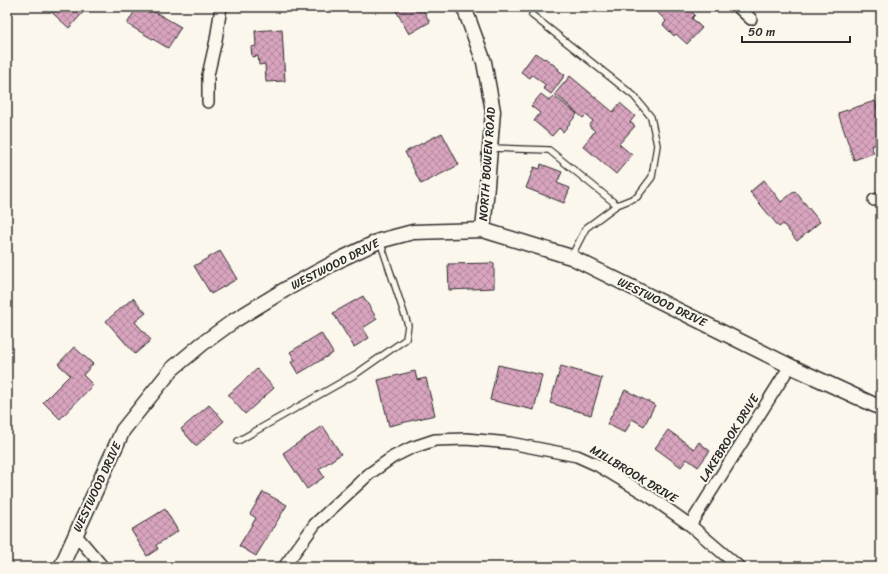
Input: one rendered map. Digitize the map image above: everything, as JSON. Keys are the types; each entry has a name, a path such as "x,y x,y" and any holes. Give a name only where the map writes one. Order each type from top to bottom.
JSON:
{"street":[{"path":"208,102 208,75 216,40 221,7"},
{"name":"NORTH BOWEN ROAD","path":"464,7 484,62 493,111 483,230"},
{"path":"738,7 751,19"},
{"name":"WESTWOOD DRIVE","path":"61,567 124,430 172,369 202,344 235,320 286,289 343,258 380,241 413,232 483,230 571,257 790,366 881,408"},
{"name":"LAKEBROOK DRIVE","path":"690,525 790,366"},
{"name":"MILLBROOK DRIVE","path":"284,567 315,524 369,474 393,457 411,448 435,440 466,439 510,443 577,456 597,465 652,498 690,525 739,567"},
{"path":"75,534 103,567"}],"lane":[{"path":"532,15 634,96 651,117 657,145 652,178 637,197 617,205 586,228 571,257"},
{"path":"490,148 549,150 617,205"},
{"path":"238,441 356,374 406,339 408,325 380,241"}],"building":[{"path":"88,7 69,28 47,8"},
{"path":"137,7 146,7 181,27 168,48 127,24"},
{"path":"394,7 421,7 430,22 409,34"},
{"path":"652,7 687,7 695,15 692,18 702,28 687,44 676,34 674,36 663,25 666,21"},
{"path":"282,29 285,81 266,82 265,64 259,65 258,56 252,57 251,47 256,46 255,31"},
{"path":"535,53 544,59 545,58 565,75 551,94 543,88 546,85 532,75 530,78 521,72"},
{"path":"570,76 613,112 620,103 635,116 630,122 635,126 619,144 632,155 616,174 583,146 595,131 589,126 593,121 586,115 583,118 555,94"},
{"path":"541,94 550,101 554,96 577,114 563,132 559,128 552,136 534,121 540,113 531,106"},
{"path":"875,101 881,119 881,142 871,146 874,153 854,160 838,113"},
{"path":"442,133 459,165 421,184 405,152"},
{"path":"541,164 562,172 557,183 570,188 564,203 526,188 534,167 540,169"},
{"path":"764,180 781,202 795,191 820,222 797,241 783,224 779,227 750,192"},
{"path":"220,251 237,279 211,294 194,266"},
{"path":"494,263 494,288 449,290 448,264"},
{"path":"363,296 377,319 363,328 369,338 354,347 333,313"},
{"path":"133,298 146,313 135,322 151,340 135,354 106,321"},
{"path":"321,333 333,353 298,374 291,362 295,360 290,352"},
{"path":"74,347 93,364 83,375 93,385 60,419 43,402 70,375 58,364"},
{"path":"498,365 542,375 534,410 490,400"},
{"path":"561,366 602,378 591,415 550,403"},
{"path":"257,369 274,388 245,414 228,395"},
{"path":"415,371 417,380 426,378 435,415 389,426 378,380"},
{"path":"625,390 655,405 644,426 632,419 625,433 607,424"},
{"path":"209,405 224,421 196,446 181,429"},
{"path":"323,426 341,454 319,469 324,477 307,489 283,453"},
{"path":"668,430 694,449 699,442 710,451 698,467 687,459 681,467 655,448"},
{"path":"263,492 287,505 256,556 239,546 256,518 250,514"},
{"path":"165,509 178,531 156,545 158,549 147,556 131,530"}]}
